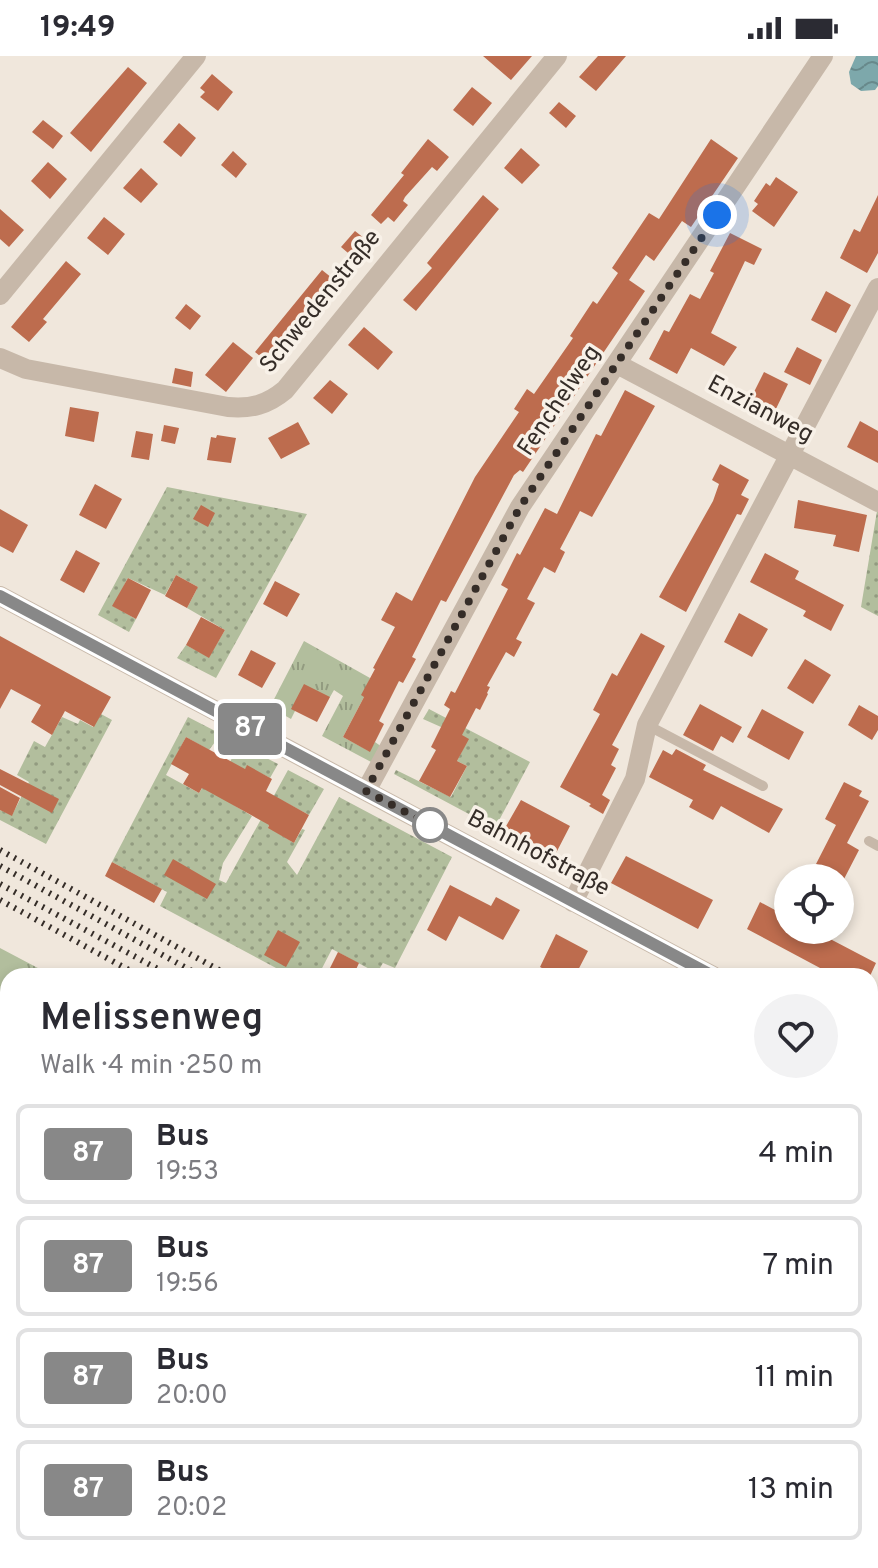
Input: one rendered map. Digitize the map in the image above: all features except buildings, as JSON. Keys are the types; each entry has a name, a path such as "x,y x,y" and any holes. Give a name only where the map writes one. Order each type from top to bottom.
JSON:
{"street":[{"path":"0,295 196,56"},
{"name":"Schwedenstraße","path":"0,358 26,369 228,407 243,409 272,400 285,390 557,56"},
{"name":"Fenchelweg","path":"366,791 520,507 823,56"},
{"path":"573,902 635,779 647,725 878,288"},
{"name":"Enzianweg","path":"617,364 878,502"},
{"name":"Bahnhofstraße","path":"0,596 698,968"}],"lane":[{"path":"647,725 763,786"}],"green space":[{"path":"167,487 307,514 216,678 177,658 186,645 209,657 225,630 187,608 198,587 176,575 165,595 128,578 113,606 136,619 129,632 98,615"},
{"path":"878,512 878,616 861,607"},
{"path":"304,641 370,678 364,697 343,737 369,751 375,742 382,747 373,763 322,736 343,696 334,690 330,697 295,711 291,719 270,707"},
{"path":"429,709 530,762 495,828 394,774 396,770 451,797 467,766 457,761 468,739 423,719"},
{"path":"101,714 112,720 46,844 0,820 0,810 12,815 29,782 17,775 34,741 45,747 62,717 78,724 80,720 93,727"},
{"path":"188,717 221,734 209,750 186,737 166,775 199,793 207,781 218,786 232,758 230,739 278,764 270,778 247,766 227,801 252,816 223,863 219,880 226,883 288,770 324,789 309,815 283,801 268,827 294,843 302,829 305,830 287,862 297,875 339,797 452,857 395,968 383,963 380,968 368,968 332,949 322,968 276,968 160,906 167,892 112,862"},
{"path":"0,948 38,968 0,968"}],"water":[{"path":"856,56 878,56 878,86 875,90 861,91 851,84 849,72"}],"railway":[{"path":"0,850 215,968"},
{"path":"0,866 186,968"},
{"path":"0,884 156,968"},
{"path":"0,900 125,968"}],"bus line":[{"name":"87","path":"0,596 698,968"}],"route":[{"path":"430,825 366,791 520,507 717,215"}]}
